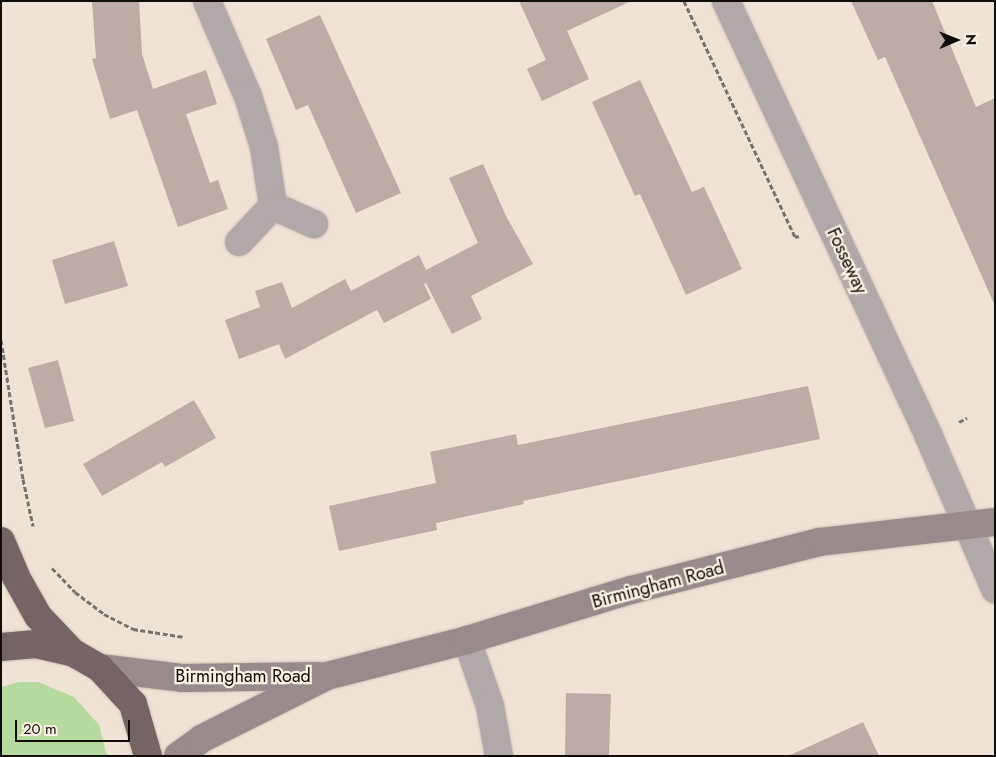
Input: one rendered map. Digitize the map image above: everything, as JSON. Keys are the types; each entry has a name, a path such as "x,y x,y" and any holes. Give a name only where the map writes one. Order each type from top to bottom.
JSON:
{"highway":[{"path":"1,541 16,578 38,616 72,652 100,668 133,704 148,756"},
{"path":"1,647 36,644 72,652"}],"street":[{"path":"207,1 250,104 264,147 273,206"},
{"name":"Fosseway","path":"726,1 929,437 995,589"},
{"path":"273,206 314,224"},
{"path":"238,242 273,206"},
{"name":"Birmingham Road","path":"178,756 200,739 327,676 467,640 632,590 819,542 965,523 995,522"},
{"path":"467,640 490,706 499,756"},
{"name":"Birmingham Road","path":"100,668 183,678 327,676"}],"path":[{"path":"1,340 23,479 35,530"},
{"path":"47,562 75,592 104,614 133,629 184,638"}],"green space":[{"path":"19,682 38,682 74,697 99,725 107,756 1,756 1,687"}],"building":[{"path":"92,1 139,1 142,54 153,89 206,70 217,104 186,114 210,183 218,180 228,209 178,227 137,110 110,119 92,59 96,58"},
{"path":"519,1 631,1 567,31 589,79 542,101 527,69 546,60"},
{"path":"851,1 932,1 976,107 995,98 995,306 885,57 878,60"},
{"path":"320,15 401,193 356,213 308,105 296,110 266,39"},
{"path":"640,80 692,192 704,187 742,269 686,295 640,194 635,196 592,102"},
{"path":"483,164 506,216 533,264 471,296 482,319 452,334 426,283 424,284 431,299 384,323 377,310 285,359 279,344 239,359 225,320 260,307 255,291 282,282 292,308 345,279 351,291 419,255 426,270 478,243 449,178"},
{"path":"114,241 128,286 65,304 52,260"},
{"path":"58,360 74,421 45,428 28,368"},
{"path":"808,386 820,439 523,501 524,504 436,523 437,530 339,551 329,506 436,483 430,452 516,434 518,445"},
{"path":"194,400 216,438 165,467 162,462 102,496 83,464"},
{"path":"566,693 611,694 609,756 565,756"},
{"path":"863,722 879,756 788,756"}]}
